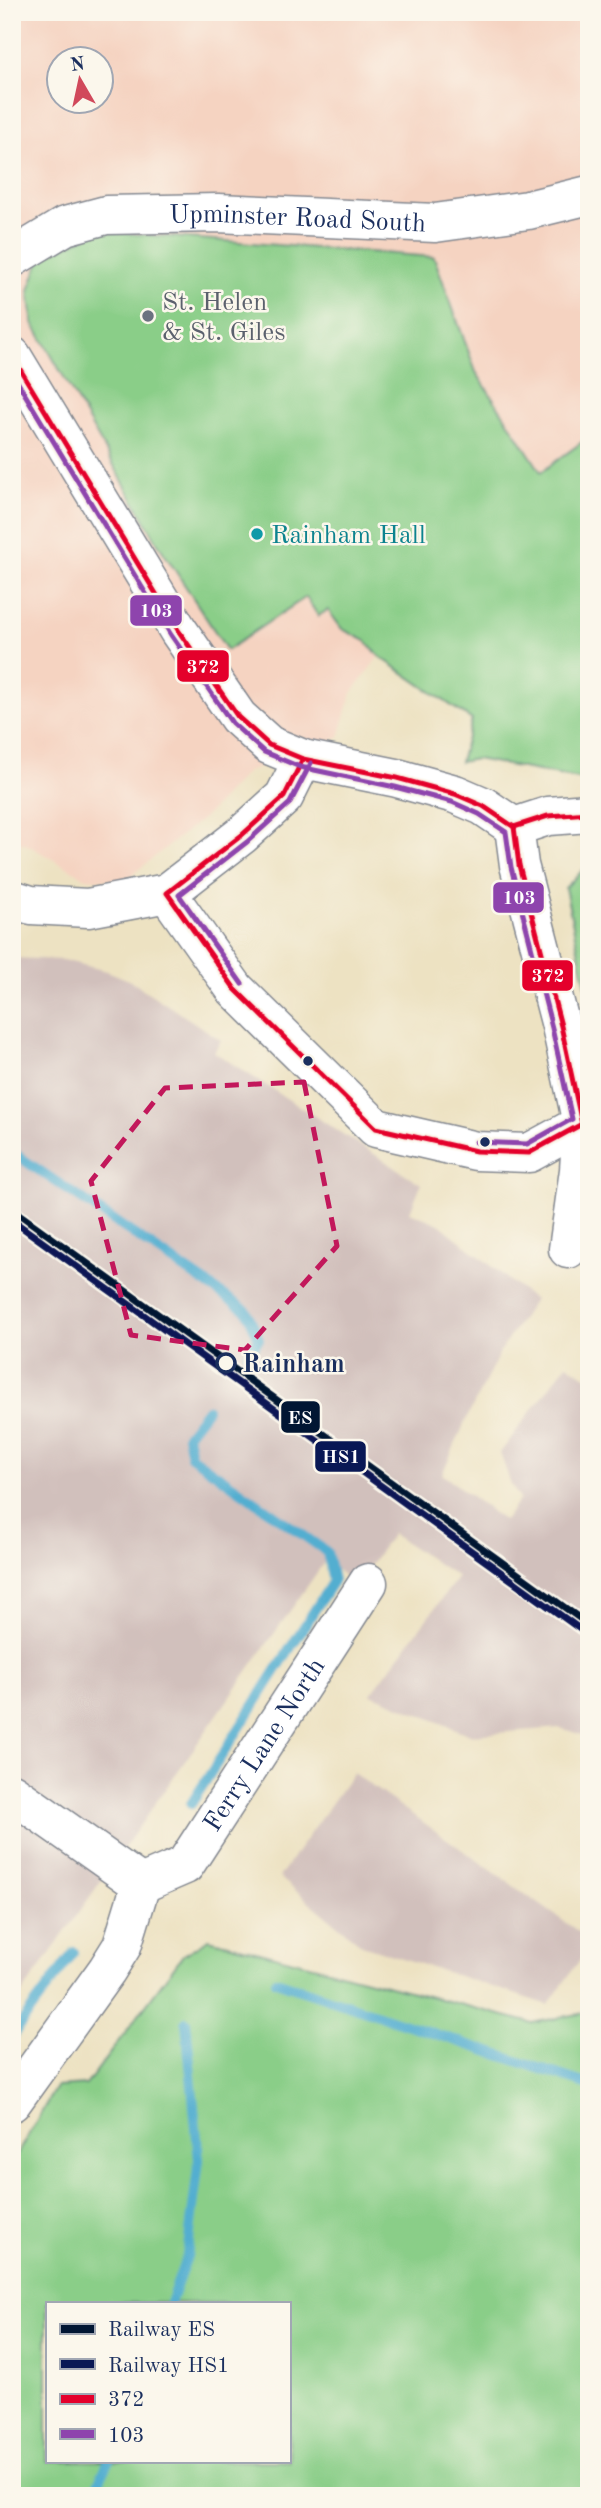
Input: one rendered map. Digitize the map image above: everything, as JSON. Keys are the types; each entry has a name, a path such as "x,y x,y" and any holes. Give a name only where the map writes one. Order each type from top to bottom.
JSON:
{"street":[{"name":"Upminster Road South","path":"12,258 65,226 106,215 218,213 435,223 528,211 589,195"},
{"path":"12,356 178,630 238,717 269,745 303,759 397,778 455,794 483,806 514,827 520,865 561,1026 582,1124 584,1171 568,1249"},
{"path":"12,899 31,905 88,908 167,893 242,835 284,797 303,759"},
{"path":"514,827 548,816 587,813"},
{"path":"167,893 235,989 376,1128 476,1151 529,1153 582,1124"},
{"name":"Ferry Lane North","path":"141,1884 185,1866 368,1583"},
{"path":"12,1793 141,1884 122,1946 12,2102"}],"highlighted area":[{"path":"304,1082 337,1246 245,1350 131,1335 91,1181 165,1088"}],"shaded area":[{"path":"12,12 589,12 589,437 541,472 476,372 434,257 33,323 160,547 226,649 306,597 318,616 328,610 342,629 366,641 379,656 352,693 339,737 248,771 208,814 123,882 86,878 24,843 12,845"},
{"path":"12,958 63,960 107,971 129,980 221,1040 214,1052 421,1184 410,1212 439,1224 534,1300 502,1348 442,1474 504,1521 520,1499 511,1484 500,1453 567,1364 589,1378 589,1737 560,1728 470,1735 371,1694 458,1577 392,1534 356,1585 325,1561 12,2008"},
{"path":"353,1773 589,1939 589,1947 548,2005 362,1945 279,1877"}],"green space":[{"path":"97,231 434,257 476,372 541,472 589,437 589,781 476,759 460,762 472,720 379,656 366,641 342,629 328,610 318,616 306,597 227,650 160,547 33,323 29,290 41,258"},
{"path":"589,864 589,1000 565,888"},
{"path":"209,1939 532,2023 589,2012 589,2496 12,2496 12,2163 56,2087 86,2085 183,1955"}],"waterway":[{"path":"12,1152 247,1311 259,1339 248,1354"},
{"path":"191,1804 333,1581 327,1552 191,1456 187,1435 207,1409"},
{"path":"12,2036 74,1952"},
{"path":"276,1981 589,2085"},
{"path":"170,2302 187,2256 199,2160 186,2022"},
{"path":"92,2496 109,2462"}],"rail line":[{"name":"ES","path":"12,1209 589,1625"},
{"name":"HS1","path":"12,1220 584,1632"}],"transit line":[{"name":"372","path":"12,356 178,630 238,717 269,745 303,759 397,778 455,794 483,806 514,827"},
{"name":"103","path":"12,373 171,635 232,723 264,752 300,767 452,802 479,814 506,832 511,867 572,1119 527,1144 476,1142"},
{"name":"372","path":"303,759 284,797 242,835 167,893 235,989 376,1128 476,1151 529,1153 582,1124 561,1026 519,865 514,827"},
{"name":"103","path":"242,984 179,895 247,842 290,803 311,763"},
{"name":"372","path":"514,827 548,816 589,813"}],"place":[{"name":"St. Helen & St. Giles","path":"148,316"},
{"name":"Rainham Hall","path":"257,534"},
{"name":"Rainham","path":"226,1363"}]}
